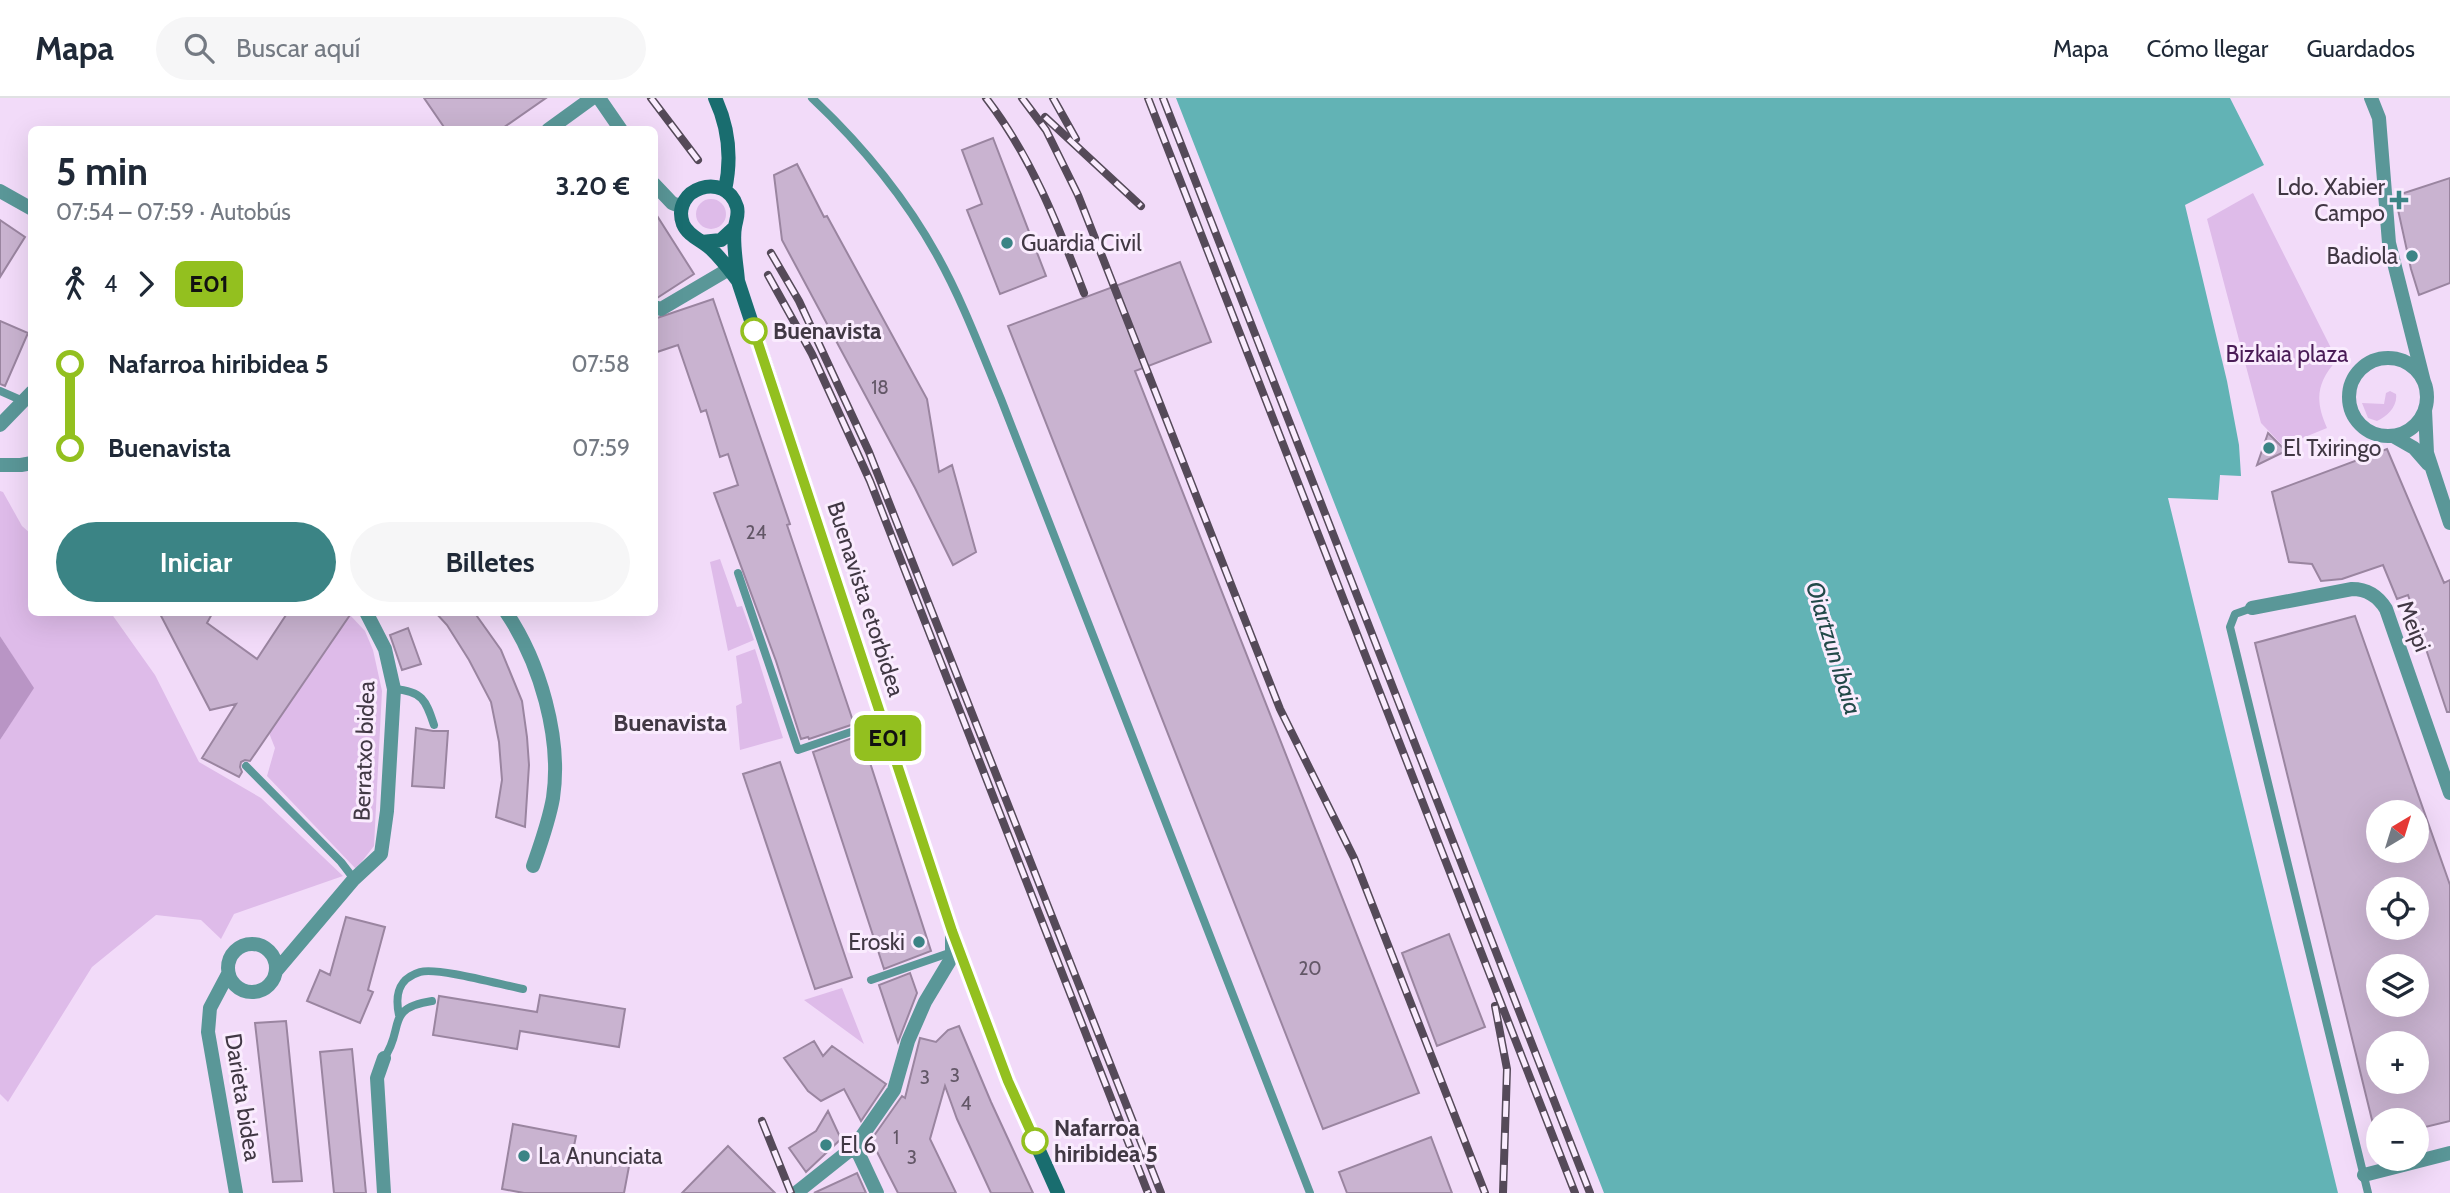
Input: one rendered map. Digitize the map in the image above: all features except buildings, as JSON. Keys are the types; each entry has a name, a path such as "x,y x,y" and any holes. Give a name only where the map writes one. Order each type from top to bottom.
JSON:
{"main road":[{"path":"682,208 689,194 703,186 725,190 729,167 729,141 715,98"},
{"name":"Buenavista etorbidea","path":"725,190 736,203 738,211 734,228 733,275 952,931 1008,1081 1058,1193"},
{"name":"Buenavista etorbidea","path":"682,208 683,225 733,275"},
{"path":"702,242 721,240 734,228"}],"street":[{"path":"554,126 592,98"},
{"path":"599,98 618,126"},
{"path":"2371,98 2379,118 2389,243 2426,391 2425,438 2431,468 2450,523"},
{"path":"658,188 672,203 682,208"},
{"path":"0,191 28,207"},
{"path":"658,308 733,275"},
{"path":"2424,382 2409,365 2388,358 2366,365 2353,379 2349,397 2354,416 2367,430 2393,436 2414,448 2431,468"},
{"path":"0,425 27,397"},
{"path":"2393,436 2413,427 2425,409"},
{"path":"0,465 26,464"},
{"name":"Meipi","path":"2252,608 2351,589 2365,590 2378,598 2386,609 2450,793"},
{"name":"Berratxo bidea","path":"354,880 381,854 387,811 394,689 385,649 368,616"},
{"path":"508,616 530,658 542,691 553,736 553,797 548,822 533,866"},
{"path":"275,964 293,949 354,880"},
{"path":"796,1193 856,1146 894,1090 908,1041 925,1002 949,962 952,931"},
{"path":"258,944 266,948 275,964 275,978 263,990 246,992 238,988 228,974 230,957 242,946 258,944"},
{"name":"Darieta bidea","path":"228,974 210,1008 208,1032 236,1193"},
{"name":"Darieta bidea","path":"210,1008 238,988"},
{"path":"383,1193 377,1078 384,1058"},
{"path":"856,1146 877,1193"},
{"path":"2364,1175 2450,1153"}],"lane":[{"path":"813,98 900,195 938,257 958,297 1001,399 1310,1193"},
{"path":"0,391 27,397"},
{"path":"738,573 798,750 883,722"},
{"path":"2252,608 2235,614 2230,626 2368,1193"},
{"path":"394,689 411,690 427,703 434,725"},
{"path":"246,766 341,862 354,880"},
{"path":"871,979 952,951"},
{"path":"384,1058 391,1048 399,1016 396,999 403,982 421,972 438,972 523,989"},
{"path":"399,1016 414,1003 432,1000"}],"green space":[{"name":"Bizkaia plaza","path":"2253,193 2337,360 2321,385 2319,401 2327,428 2283,446 2261,423 2207,219"},
{"path":"711,199 717,200 725,208 725,220 717,228 711,229 705,228 697,220 696,214 697,208 705,200"},
{"path":"2390,391 2396,394 2391,410 2377,421 2368,418 2362,403 2384,404 2386,393"},
{"path":"0,491 28,531 28,616 113,616 155,675 199,762 261,798 343,876 234,914 221,939 201,920 156,915 92,967 8,1102 0,1094 0,740 33,688 0,636"},
{"path":"720,559 737,607 742,606 754,640 728,651 710,562"},
{"path":"351,616 365,631 373,650 382,691 374,846 356,869 267,776 275,748 269,733"},
{"path":"755,649 783,738 740,750 736,706 742,703 736,656"},
{"path":"842,988 864,1044 804,1000"}],"shaded area":[{"path":"0,636 34,688 0,740"}],"water":[{"name":"Oiartzun ibaia","path":"1176,98 2230,98 2264,165 2185,205 2227,381 2239,445 2241,476 2220,475 2218,500 2168,498 2338,1193 1604,1193"}],"railway":[{"path":"651,98 698,160"},
{"path":"986,98 1030,167 1084,293"},
{"path":"1022,98 1046,130 1078,195 1280,709 1354,858 1485,1193"},
{"path":"1053,98 1076,139"},
{"path":"1148,98 1575,1193"},
{"path":"1163,98 1590,1193"},
{"path":"1045,117 1141,206"},
{"path":"771,253 799,301 869,452 1161,1193"},
{"path":"768,275 812,354 870,481 1148,1193"},
{"path":"1495,1006 1507,1069 1503,1193"},
{"path":"762,1121 791,1193"}],"bus line":[{"name":"E01","path":"754,331 952,931 1008,1081 1035,1141"}],"place":[{"name":"Ldo. Xabier Campo","path":"2399,200"},
{"name":"Guardia Civil","path":"1007,243"},
{"name":"Badiola","path":"2412,256"},
{"name":"Buenavista","path":"754,331"},
{"name":"El Txiringo","path":"2269,448"},
{"name":"Eroski","path":"919,942"},
{"name":"Nafarroa hiribidea 5","path":"1035,1141"},
{"name":"El 6","path":"826,1145"},
{"name":"La Anunciata","path":"524,1156"}],"district":[{"name":"Buenavista","path":"670,722"}]}
